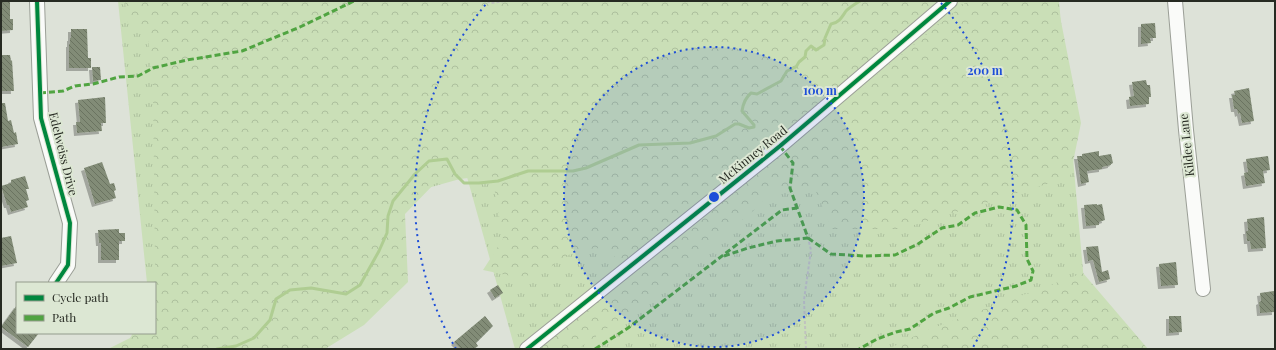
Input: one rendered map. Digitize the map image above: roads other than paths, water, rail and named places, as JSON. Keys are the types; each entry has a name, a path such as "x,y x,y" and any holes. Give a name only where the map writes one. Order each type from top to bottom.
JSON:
{"street":[{"name":"Edelweiss Drive","path":"37,1 41,118 70,223 68,265 57,282"},
{"name":"McKinney Road","path":"527,349 780,146 950,1"},
{"name":"Kildee Lane","path":"1175,1 1186,130 1203,289"}],"waterway":[{"path":"217,349 236,346 254,338 270,320 276,299 290,290 311,288 346,294 360,285 387,233 388,216 393,201 415,174 429,161 447,159 455,174 464,183 479,183 498,181 528,171 573,171 586,168 639,145 690,143 716,136 735,124 749,128 754,127 742,111 747,97 751,93 757,94 781,81 787,71 796,67 805,57 806,51 811,46 816,50 824,45 825,38 831,24 838,21 846,11 860,1"}]}
